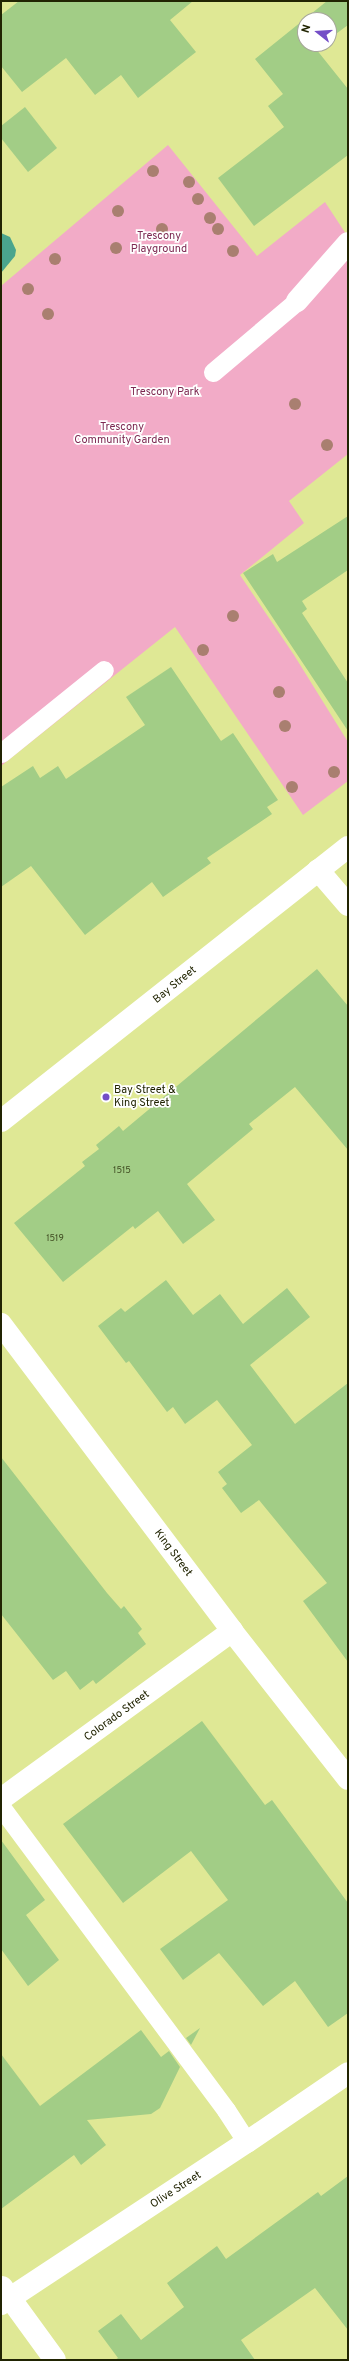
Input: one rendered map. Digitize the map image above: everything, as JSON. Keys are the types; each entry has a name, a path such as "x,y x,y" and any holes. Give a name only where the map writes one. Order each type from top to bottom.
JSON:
{"street":[{"path":"297,301 348,243"},
{"name":"Bay Street","path":"1,1121 119,1030 348,847"},
{"path":"318,870 348,905"},
{"name":"King Street","path":"1,1324 232,1632 348,1779"},
{"name":"Colorado Street","path":"1,1799 232,1632"},
{"name":"Olive Street","path":"4,2296 247,2142 348,2073"},
{"path":"4,2296 55,2360"}],"lane":[{"path":"213,372 297,301"},
{"path":"1,753 104,670"},
{"path":"1,1807 226,2110 247,2142"}],"green space":[{"name":"Trescony Park","path":"168,145 257,256 325,202 348,237 348,454 289,501 304,523 240,575 294,655 348,742 348,781 303,815 175,627 1,766 1,286"}],"water":[{"path":"1,233 10,237 16,250 15,256 1,273"}],"building":[{"path":"19,1 193,1 170,20 196,52 138,98 121,75 95,95 66,58 22,92 1,66 1,15"},
{"path":"327,1 348,1 348,25 337,33 337,12 313,12"},
{"path":"297,25 297,52 318,52 348,89 348,155 254,226 218,178 284,127 268,106 283,94 255,59"},
{"path":"25,107 57,148 28,172 1,138 1,126"},
{"path":"348,516 348,570 302,601 307,609 302,613 348,683 348,731 243,573 273,554 277,562"},
{"path":"171,667 221,741 233,733 278,800 267,807 272,814 207,858 211,863 163,897 152,882 85,935 31,866 1,887 1,787 33,766 40,778 58,766 66,779 145,725 126,697"},
{"path":"317,969 348,1006 348,1150 295,1087 249,1124 253,1129 187,1184 215,1220 183,1244 158,1211 135,1229 133,1226 63,1282 14,1223 85,1166 82,1162 99,1149 96,1145 119,1126 123,1131"},
{"path":"166,1280 193,1315 220,1294 243,1324 287,1288 310,1317 250,1365 295,1424 348,1383 348,1662 303,1601 327,1583 259,1500 241,1513 222,1488 227,1484 218,1472 252,1445 217,1400 185,1424 173,1407 167,1412 129,1361 126,1363 98,1326 121,1308 125,1312"},
{"path":"1,1457 107,1593 121,1609 124,1606 142,1629 138,1633 146,1644 96,1684 93,1680 80,1690 66,1671 53,1680 1,1614"},
{"path":"202,1721 265,1805 272,1800 348,1903 348,2013 328,2027 295,1981 263,2006 219,1953 183,1980 160,1949 228,1900 191,1851 123,1903 63,1824"},
{"path":"1,1840 45,1900 26,1915 59,1960 28,1986 1,1949"},
{"path":"200,2028 191,2045 186,2038"},
{"path":"141,2030 161,2057 169,2051 180,2067 160,2108 151,2114 87,2120 106,2145 81,2165 74,2155 1,2209 1,2054 40,2106"},
{"path":"348,2176 348,2330 315,2288 241,2340 255,2360 115,2360 118,2358 98,2331 121,2314 141,2340 184,2307 167,2283 217,2246 226,2259 318,2192 321,2196"}],"place":[{"name":"Bay Street & King Street","path":"106,1097"}],"park label":[{"name":"Trescony Playground","path":"159,243"},
{"name":"Trescony Community Garden","path":"122,434"}]}
